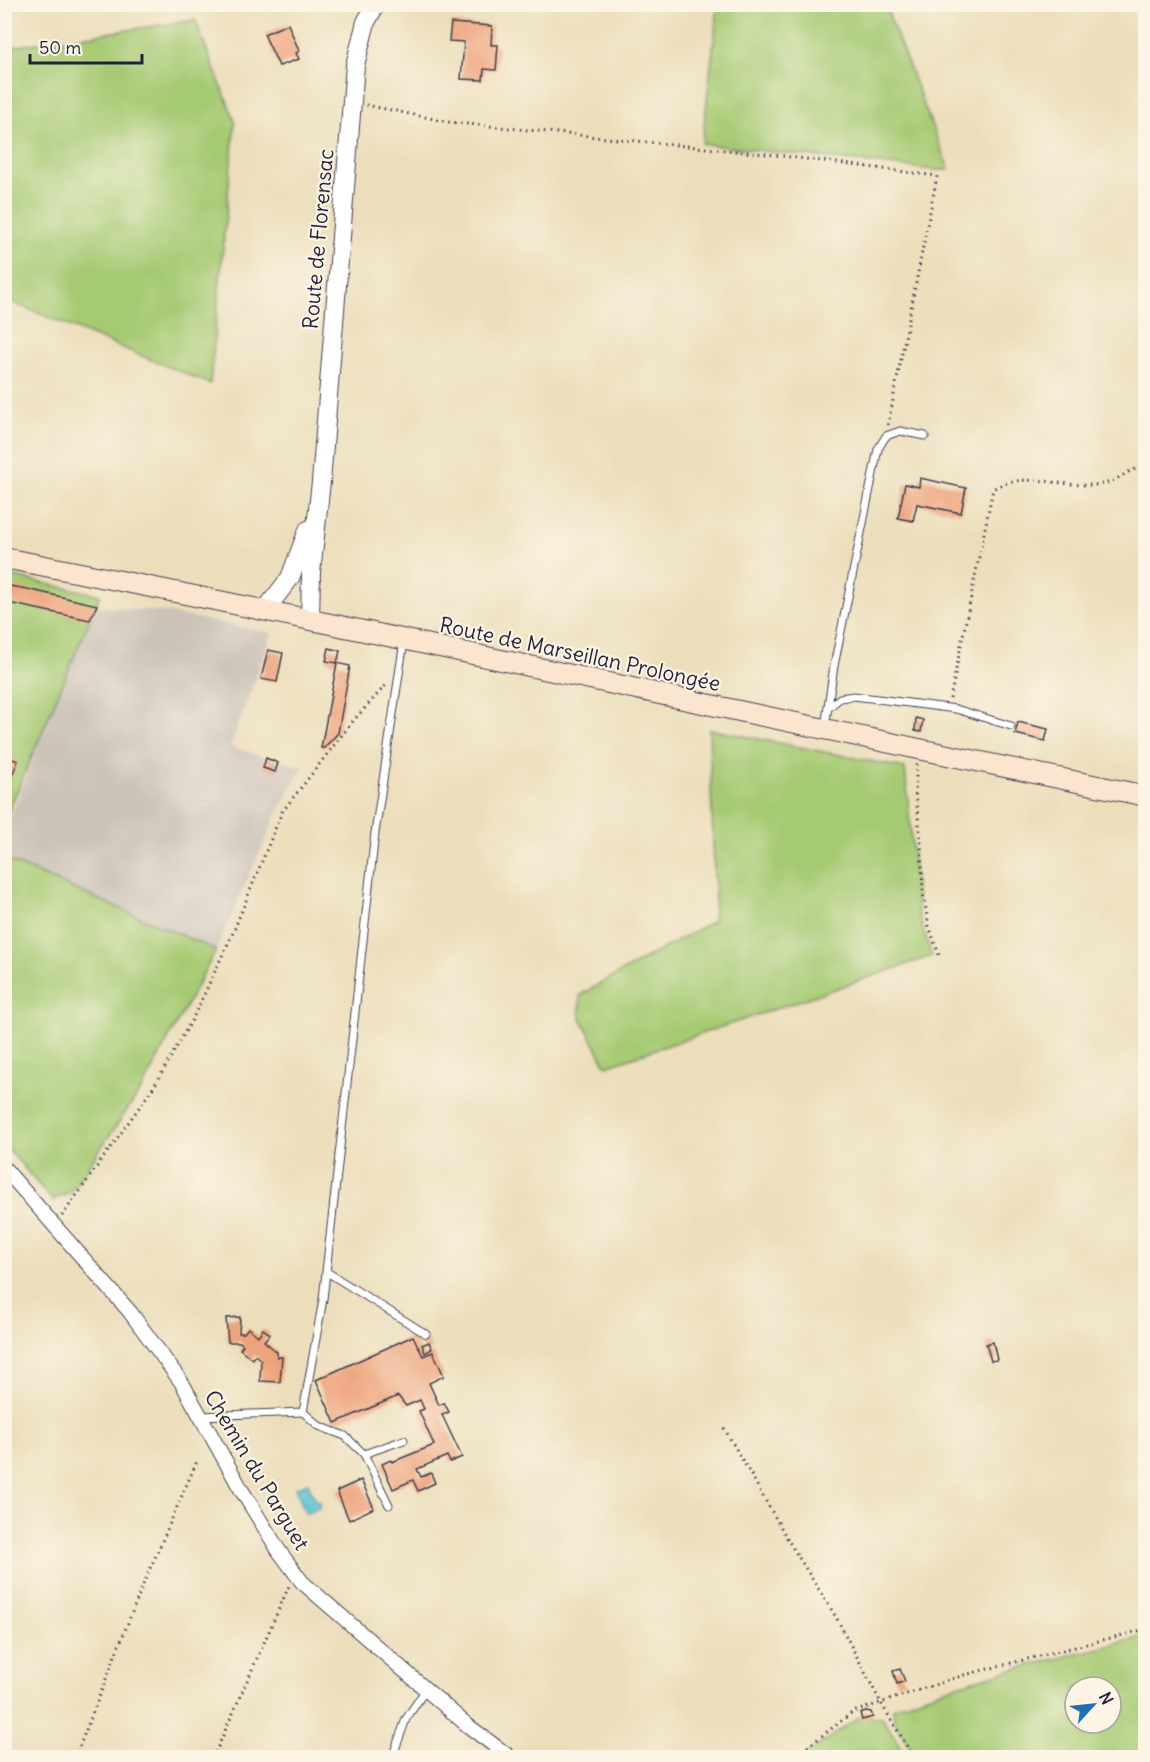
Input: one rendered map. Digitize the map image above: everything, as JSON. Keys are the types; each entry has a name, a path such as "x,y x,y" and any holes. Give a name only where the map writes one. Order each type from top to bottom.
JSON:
{"main road":[{"name":"Route de Marseillan Prolongée","path":"4,558 266,609 404,641 1146,796"}],"street":[{"name":"Route de Florensac","path":"310,621 311,572 321,482 355,65 367,13 376,4"},
{"name":"Route de Florensac","path":"266,609 290,578 314,514 321,482"},
{"name":"Chemin du Parguet","path":"4,1168 130,1312 182,1383 267,1531 302,1582 426,1689 511,1758"}],"lane":[{"path":"212,7 222,4"},
{"path":"825,730 879,449 886,436 900,431 925,436"},
{"path":"303,1412 327,1272 375,833 404,641"},
{"path":"828,708 840,698 854,696 956,709 1011,726"},
{"path":"327,1272 426,1334"},
{"path":"199,1416 303,1412 319,1426 345,1436 364,1454 389,1505"},
{"path":"364,1454 404,1440"},
{"path":"392,1758 405,1719 426,1689"}],"path":[{"path":"352,102 449,122 764,154 937,176 886,436"},
{"path":"941,707 948,705 954,687 993,489 1009,482 1027,480 1104,484 1130,470 1146,468"},
{"path":"54,1227 155,1085 193,1018 232,935 282,812 353,721 401,668"},
{"path":"918,750 915,790 921,843 923,893 929,926 939,955"},
{"path":"724,1428 791,1545 836,1617 881,1702 915,1758"},
{"path":"75,1758 140,1592 197,1461"},
{"path":"213,1758 295,1573"},
{"path":"793,1758 853,1712 964,1675 1146,1629"}],"shaded area":[{"path":"95,606 164,612 272,633 230,747 303,767 275,818 216,950 5,859 4,835 42,734"}],"green space":[{"path":"718,5 885,5 949,170 702,144"},
{"path":"195,20 235,121 210,384 4,299 5,48"},
{"path":"5,575 100,595 5,820"},
{"path":"709,729 905,768 918,913 932,956 606,1066 580,1016 580,995 713,921 715,897"},
{"path":"5,859 216,950 141,1090 70,1193 52,1200 5,1145"},
{"path":"1145,1636 1145,1757 915,1757 894,1720 893,1708 986,1677"},
{"path":"882,1717 907,1757 801,1758 858,1718"}],"water":[{"path":"308,1483 315,1498 321,1503 319,1508 306,1513 295,1488"}],"building":[{"path":"451,23 492,26 491,45 498,45 496,70 484,69 483,80 461,79 464,42 449,41"},
{"path":"288,24 299,51 296,53 299,59 279,66 264,34"},
{"path":"920,478 966,488 961,513 917,504 913,521 898,518 905,484 919,487"},
{"path":"4,585 97,605 90,620 4,602"},
{"path":"329,648 340,651 337,663 326,661"},
{"path":"268,650 283,653 277,682 261,679"},
{"path":"337,663 350,666 338,733 324,748 321,748"},
{"path":"916,718 923,720 921,732 915,731"},
{"path":"1018,722 1048,729 1045,741 1015,734"},
{"path":"4,756 18,761 5,793 4,793"},
{"path":"266,758 278,763 275,772 263,768"},
{"path":"240,1317 239,1333 244,1333 248,1328 258,1336 263,1329 270,1334 264,1341 277,1352 277,1357 282,1357 280,1382 260,1381 261,1360 255,1355 252,1359 240,1349 243,1345 240,1342 228,1342 226,1318"},
{"path":"413,1336 423,1356 433,1352 444,1376 429,1383 439,1405 444,1403 449,1412 442,1415 462,1457 450,1462 447,1456 417,1469 421,1477 431,1473 435,1483 418,1491 413,1480 393,1489 382,1464 434,1445 419,1411 424,1409 420,1400 406,1406 398,1396 335,1423 316,1380"},
{"path":"429,1342 432,1349 425,1353 422,1345"},
{"path":"993,1342 997,1360 991,1361 986,1344"},
{"path":"361,1480 374,1508 349,1520 337,1491"},
{"path":"900,1669 905,1681 897,1684 893,1671"},
{"path":"871,1712 873,1717 862,1720 860,1713"}]}
